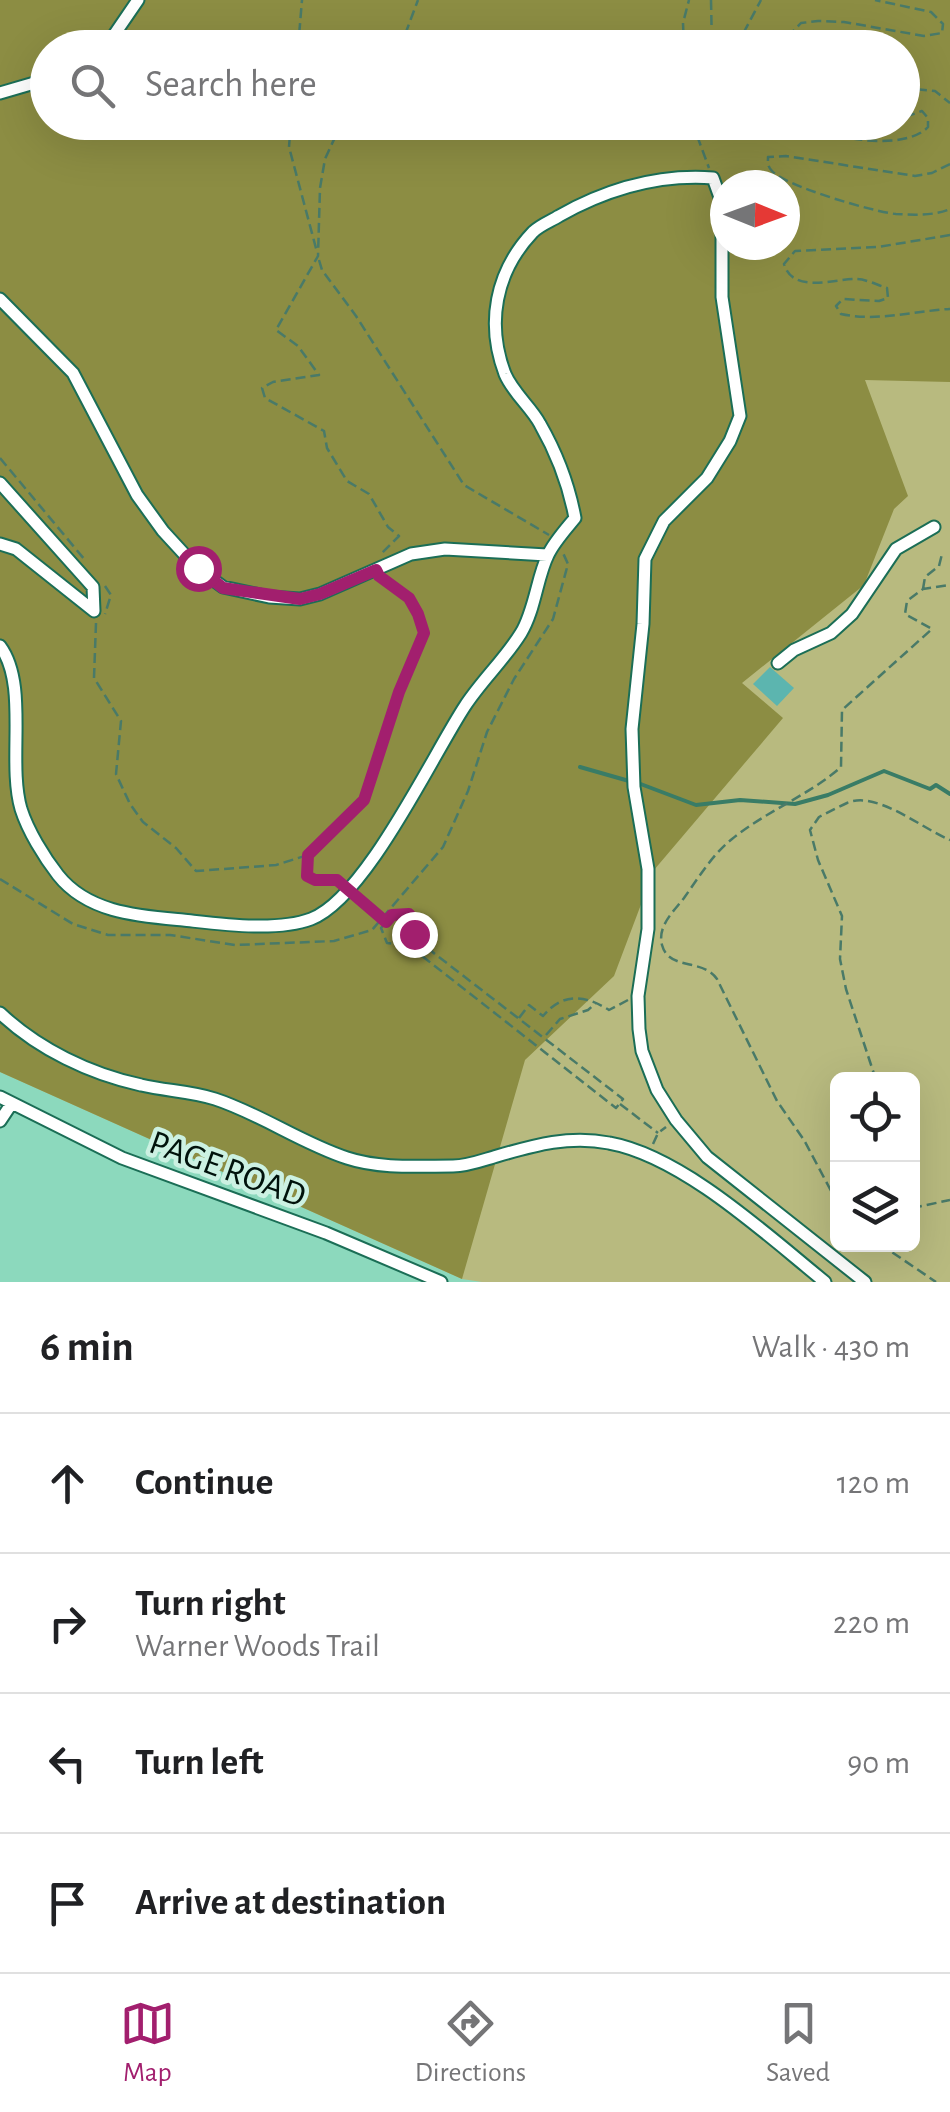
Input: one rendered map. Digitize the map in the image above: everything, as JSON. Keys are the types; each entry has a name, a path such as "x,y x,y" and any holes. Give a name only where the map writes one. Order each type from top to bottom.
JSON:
{"street":[{"path":"117,30 138,0"},
{"path":"0,94 30,84"},
{"path":"0,646 7,655 15,697 14,738 21,811 60,877 81,896 112,911 228,925 312,918 347,889 400,819 468,701 521,633 548,555 575,518 571,497 540,424 506,377 493,326 496,297 515,258 535,230 590,199 647,180 710,178"},
{"path":"722,260 722,297 740,416 707,478 664,521 645,559 632,728 634,787 648,868 648,929 640,988 642,1051 657,1090 707,1158 864,1282"},
{"path":"0,299 73,373 138,495 163,531 223,588 300,599 411,554 446,549 548,555"},
{"path":"0,483 93,588 94,611 16,549 0,544"},
{"path":"778,663 794,650 831,633 852,614 896,549 934,527"},
{"path":"0,1014 65,1059 143,1086 173,1088 217,1100 350,1159 392,1166 460,1166 548,1142 578,1140 610,1143 648,1155 691,1179 824,1282"},
{"path":"0,1121 6,1100"},
{"name":"PAGE ROAD","path":"6,1100 122,1158 326,1233 441,1282"},
{"path":"691,1179 707,1158"}],"path":[{"path":"300,30 302,0"},
{"path":"407,30 418,0"},
{"path":"683,30 690,0"},
{"path":"711,0 712,30"},
{"path":"746,30 760,0"},
{"path":"876,0 930,12 943,24 942,33 920,35"},
{"path":"794,30 801,23 818,21 890,30"},
{"path":"920,90 935,91 950,103"},
{"path":"920,112 928,118 928,127 920,132"},
{"path":"0,879 73,924 108,936 170,935 235,945 334,941 372,930 384,920 392,915 409,914 414,920 416,937 623,1100 616,1108 408,945 388,943 381,928 384,920 442,847 468,791 487,732 514,679 553,619 568,564 558,542 464,484 322,270 289,140"},
{"path":"104,584 112,595 107,613 95,624 94,678 122,720 116,774 143,822 176,848 196,871 276,865 308,855 364,800 399,692 424,633 409,598 376,570 379,556 398,536 388,527 369,494 348,481 327,448 324,432 265,398 262,388 274,382 319,375 298,346 276,330 318,256 323,174 334,140"},
{"path":"699,140 710,170"},
{"path":"950,164 932,174 914,176 786,156 768,157 774,174 809,190 892,214 940,213 950,209"},
{"path":"950,235 878,247 796,251 784,264 786,273 813,284 860,279 887,288 888,298 880,301 843,299 836,306 841,314 888,318 950,310"},
{"path":"0,458 84,558"},
{"path":"923,589 924,577 939,566 942,554"},
{"path":"830,1189 804,1140 777,1102 712,970 676,961 662,947 661,940 669,915 708,862 732,839 841,767 842,710 929,634 930,627 905,614 907,601 923,589 950,585"},
{"path":"873,1072 840,959 842,916 810,830 819,816 838,811 847,802 872,800 950,840"},
{"path":"308,855 307,876 337,880 384,920"},
{"path":"519,1018 530,1006 543,1016 558,1002 570,998 597,1002 614,1010 640,988"},
{"path":"570,998 574,1013"},
{"path":"544,1038 560,1019 588,1010 597,1002"},
{"path":"502,1019 508,1010"},
{"path":"527,1038 534,1030"},
{"path":"550,1056 557,1048"},
{"path":"565,1068 572,1060"},
{"path":"576,1077 582,1068"},
{"path":"620,1104 658,1133"},
{"path":"648,1155 658,1133 676,1120"},
{"path":"920,1206 950,1200"},
{"path":"892,1252 936,1282"}],"green space":[{"path":"0,0 950,0 950,1282 462,1279 0,1072"}],"shaded area":[{"path":"0,0 950,0 950,382 865,380 908,496 894,509 864,585 742,683 783,718 654,870 614,976 525,1060 462,1279 0,1072"}],"building":[{"path":"770,667 794,688 777,706 753,684"}],"waterway":[{"path":"580,767 629,781"},
{"path":"638,783 696,805 740,800 795,804 828,795 884,771 930,789 936,785 950,794"}],"route":[{"path":"198,568 223,588 300,599 376,570 409,598 424,633 399,692 364,800 308,855 307,876 337,880 386,922 392,915 409,914 414,920 414,934"}]}
